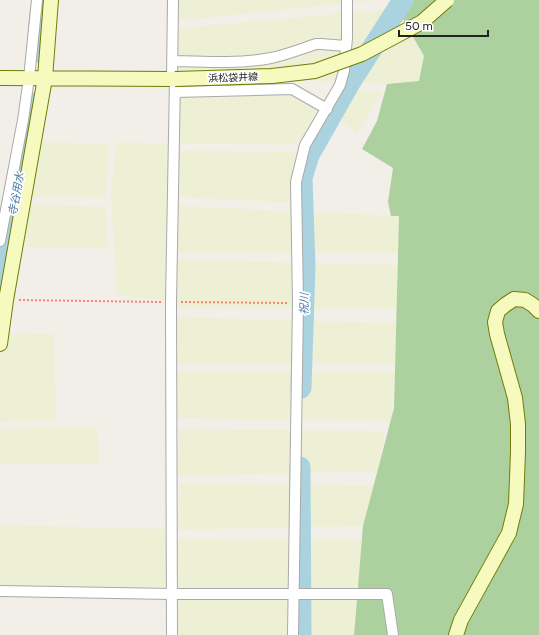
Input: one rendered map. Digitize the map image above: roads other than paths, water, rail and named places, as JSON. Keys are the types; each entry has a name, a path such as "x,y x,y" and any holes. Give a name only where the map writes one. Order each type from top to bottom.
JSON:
{"street":[{"path":"0,242 23,120 37,0"},
{"path":"0,344 4,300 45,78 51,0"},
{"path":"172,635 171,302 174,83 172,61 173,0"},
{"path":"293,635 298,303 296,182 306,145 340,84 344,71 346,46 346,0"},
{"name":"浜松袋井線","path":"0,78 45,78 174,83 272,76 315,71 362,54 422,22 447,0"},
{"path":"172,61 248,61 271,58 316,44 346,46"},
{"path":"174,83 292,90 327,109"},
{"path":"456,635 462,620 509,533 516,504 518,424 515,398 497,334 495,322 496,316 498,311 504,305 514,300 525,300 539,311"},
{"path":"0,591 172,594 387,594 393,635"}],"waterway":[{"name":"祝川","path":"301,388 305,266 302,178 309,155 351,81 403,0"},
{"name":"寺谷用水","path":"37,52 40,13"},
{"name":"寺谷用水","path":"0,285 32,103"},
{"name":"祝川","path":"300,467 301,635"}]}
